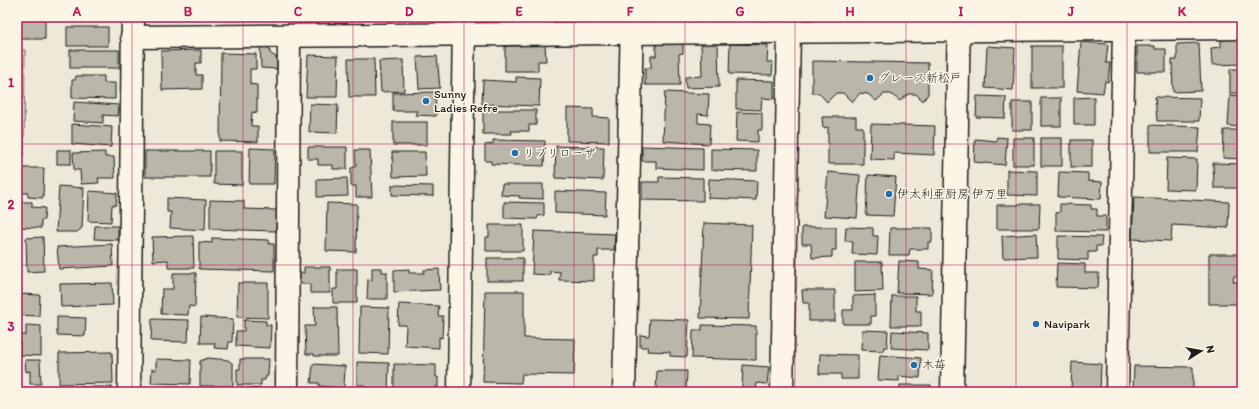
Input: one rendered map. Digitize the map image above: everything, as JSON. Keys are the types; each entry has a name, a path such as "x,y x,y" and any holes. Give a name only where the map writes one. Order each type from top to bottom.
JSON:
{"street":[{"path":"952,392 959,24"},
{"path":"129,392 132,27 289,36 464,25 632,25 789,32 959,24 1124,30 1242,28"},
{"path":"459,392 464,25"},
{"path":"624,392 632,25"},
{"path":"1117,392 1124,30"},
{"path":"782,392 789,32"},
{"path":"287,392 289,36"}],"shaded area":[{"path":"17,50 25,50 24,155 17,155"}],"building":[{"path":"17,17 45,17 45,39 17,39"},
{"path":"81,17 107,17 107,21 81,21"},
{"path":"67,27 108,27 108,46 67,46"},
{"path":"1242,39 1242,64 1212,65 1211,48 1221,47 1221,40"},
{"path":"1081,42 1108,44 1106,63 1110,63 1108,82 1105,81 1103,93 1077,91"},
{"path":"656,43 683,43 683,53 679,54 680,85 645,85 645,68 651,68 651,56 656,56"},
{"path":"701,43 718,43 719,87 686,88 685,77 702,76"},
{"path":"1199,43 1201,91 1173,92 1172,60 1177,60 1177,44"},
{"path":"730,44 768,45 767,62 773,62 772,75 729,74"},
{"path":"545,45 546,61 538,61 538,71 505,71 505,46"},
{"path":"260,46 269,46 270,53 277,58 277,69 261,68"},
{"path":"987,46 1015,48 1013,90 985,88"},
{"path":"1032,46 1062,46 1062,88 1032,88"},
{"path":"1137,46 1155,46 1155,49 1166,49 1166,72 1137,72"},
{"path":"70,50 119,50 119,68 70,68"},
{"path":"201,50 201,63 196,63 196,75 202,75 202,89 162,90 161,51"},
{"path":"221,53 256,54 256,69 250,69 250,84 257,85 257,113 252,112 251,126 258,126 258,142 220,141"},
{"path":"308,55 338,56 337,97 306,97"},
{"path":"437,56 440,88 419,89 417,57"},
{"path":"348,59 374,59 375,97 349,97"},
{"path":"403,60 404,91 381,92 379,61"},
{"name":"グレース新松戸","path":"812,61 928,63 928,94 923,101 916,94 908,94 900,101 891,94 884,94 876,101 868,94 860,93 852,102 843,93 836,93 827,102 819,93 812,93"},
{"path":"1230,69 1242,69 1242,93 1230,93"},
{"path":"76,76 104,76 104,83 115,83 115,99 72,98 72,80 75,80"},
{"path":"516,77 540,78 539,106 482,104 483,80 516,82"},
{"path":"736,80 774,81 774,99 762,98 761,110 736,109"},
{"path":"435,92 436,116 415,115 417,111 393,111 393,93"},
{"path":"665,92 709,94 708,115 698,114 698,123 710,124 709,144 663,141"},
{"path":"1230,95 1242,96 1242,127 1228,126"},
{"path":"977,96 1006,97 1005,118 976,117"},
{"path":"1094,97 1094,125 1074,125 1074,98"},
{"path":"1155,97 1200,98 1199,121 1157,121"},
{"path":"1041,98 1061,98 1061,126 1041,126"},
{"path":"74,102 119,105 118,116 103,115 103,123 73,121"},
{"path":"1012,102 1032,102 1032,130 1012,130"},
{"path":"310,104 338,105 337,133 309,132"},
{"path":"567,108 593,109 593,117 609,118 609,142 567,141"},
{"path":"483,110 536,110 536,125 529,125 529,131 511,131 512,134 483,134"},
{"path":"737,112 762,113 762,130 758,130 758,142 736,141"},
{"path":"822,117 856,117 856,127 863,127 863,164 828,164 828,127 823,128"},
{"path":"393,122 427,122 427,145 393,145"},
{"path":"72,124 112,127 111,147 72,144"},
{"path":"871,124 935,126 934,155 894,153 894,160 870,159"},
{"path":"1150,125 1200,127 1198,152 1150,152"},
{"path":"1224,130 1242,130 1242,159 1223,158"},
{"path":"997,137 1007,138 1005,165 974,162 975,139 996,141"},
{"path":"1013,138 1034,138 1034,165 1013,165"},
{"path":"1041,138 1062,138 1062,166 1041,166"},
{"name":"リブリローザ","path":"493,140 545,141 544,166 491,164 491,161 485,161 485,145 493,144"},
{"path":"1071,140 1092,140 1092,167 1071,167"},
{"path":"556,146 604,147 603,180 555,178"},
{"path":"642,146 703,148 703,170 656,168 656,161 642,161"},
{"path":"308,147 347,147 347,169 333,169 333,165 318,165 318,159 308,159"},
{"path":"250,148 275,149 274,184 249,184"},
{"path":"711,149 757,150 757,171 711,170"},
{"path":"57,150 71,150 71,164 57,164"},
{"path":"355,150 370,150 372,197 356,197 356,186 351,186 351,168 356,167"},
{"path":"145,151 210,151 210,177 145,177"},
{"path":"214,151 242,151 242,185 214,184"},
{"path":"105,152 105,157 114,157 115,178 98,178 99,183 81,184 80,170 74,170 73,153"},
{"path":"392,152 425,152 426,176 393,177"},
{"path":"1167,158 1197,159 1196,190 1166,189"},
{"path":"1213,163 1242,164 1242,188 1214,188"},
{"path":"17,168 44,168 43,198 28,197 28,193 17,193"},
{"path":"1007,170 1037,171 1037,196 1007,195"},
{"path":"828,172 860,175 857,218 824,216"},
{"path":"1059,172 1088,173 1088,181 1102,182 1101,199 1058,197"},
{"path":"868,175 896,177 893,216 866,215"},
{"path":"659,177 703,178 703,201 642,200 642,182 659,182"},
{"path":"347,178 348,196 317,197 317,179"},
{"path":"709,179 757,181 756,200 708,198"},
{"path":"502,184 543,184 543,199 519,198 520,196 501,195"},
{"path":"392,185 433,186 433,196 392,195"},
{"path":"59,186 84,188 82,228 77,232 56,232"},
{"path":"89,191 117,193 116,205 112,205 111,222 88,221"},
{"path":"555,191 606,193 605,215 555,213"},
{"path":"1134,197 1229,202 1228,228 1172,225 1171,241 1132,239"},
{"path":"167,198 206,200 205,230 170,228 171,212 167,212"},
{"path":"210,200 244,201 244,209 277,210 276,231 210,229"},
{"path":"17,202 32,202 32,207 45,208 44,220 41,220 41,228 17,227"},
{"path":"504,202 544,203 544,215 538,216 537,219 504,218"},
{"path":"327,203 357,204 356,252 326,251"},
{"path":"1040,204 1039,229 997,229 997,205"},
{"path":"1060,204 1091,205 1091,209 1097,209 1097,216 1106,216 1106,232 1056,231 1056,213 1060,212"},
{"path":"704,223 752,225 749,319 700,318"},
{"path":"489,225 523,225 523,251 486,251 486,237 489,237"},
{"path":"95,226 118,226 118,240 94,239"},
{"path":"802,227 836,227 836,250 832,250 832,257 812,258 811,244 802,244"},
{"path":"846,227 873,228 873,236 878,236 877,255 852,254 853,241 845,241"},
{"path":"890,228 932,228 932,242 928,242 928,249 910,249 909,255 889,255"},
{"path":"534,231 615,234 614,250 598,250 598,257 594,257 594,281 559,280 560,272 550,271 550,275 532,274"},
{"path":"1036,234 1037,257 1003,258 1002,236"},
{"path":"193,236 194,268 168,268 168,260 153,261 152,237"},
{"path":"1058,236 1102,237 1101,246 1096,246 1096,252 1088,252 1088,260 1058,259"},
{"path":"43,237 44,271 27,272 26,238"},
{"path":"212,238 269,240 269,244 274,244 274,271 199,269 199,242 212,243"},
{"path":"112,244 113,266 59,269 57,247"},
{"path":"1209,254 1242,254 1242,276 1234,276 1233,282 1242,282 1242,304 1209,304"},
{"path":"487,258 523,258 523,281 487,281"},
{"path":"899,261 919,262 919,269 933,270 932,294 897,293"},
{"path":"855,262 882,262 883,291 855,292"},
{"path":"1057,263 1085,264 1085,273 1099,273 1098,288 1056,287"},
{"path":"304,267 330,267 330,293 310,293 310,284 300,284 300,273 304,273"},
{"path":"372,268 382,268 382,272 387,272 387,299 367,299 368,279 372,280"},
{"path":"337,269 357,269 357,303 333,303 333,289 337,289"},
{"path":"409,269 409,273 424,273 424,270 439,269 440,290 394,292 394,270"},
{"path":"173,273 196,273 195,307 189,306 188,315 161,314 162,289 173,289"},
{"path":"112,283 113,305 61,307 60,284"},
{"path":"238,283 268,283 268,318 237,317"},
{"path":"802,290 835,290 835,321 809,321 809,303 803,303"},
{"path":"485,291 524,291 524,338 575,339 574,375 522,374 521,383 483,382"},
{"path":"17,294 40,295 39,316 17,315"},
{"path":"875,295 875,316 871,316 871,324 843,324 843,310 853,310 853,296"},
{"path":"892,296 916,296 916,311 921,311 921,326 891,326"},
{"path":"399,304 439,306 438,316 443,316 442,338 439,337 439,348 405,346 406,325 398,325"},
{"path":"314,307 337,307 338,356 314,356 314,354 306,354 305,326 315,326"},
{"path":"360,307 389,308 388,354 359,353"},
{"path":"57,317 86,318 85,336 57,335"},
{"path":"201,317 233,319 232,342 229,342 228,349 214,348 215,343 200,343"},
{"path":"152,319 189,320 188,342 151,341"},
{"path":"650,319 689,320 687,357 670,356 670,352 647,351 648,347 640,347 640,335 649,336"},
{"path":"244,320 266,321 266,325 271,325 270,348 236,346 236,331 244,331"},
{"path":"26,325 41,326 41,356 20,355 20,335 26,335"},
{"path":"702,325 756,326 756,360 692,358 693,330 702,330"},
{"path":"862,330 888,331 887,347 884,347 883,351 861,350"},
{"path":"892,331 928,333 928,350 891,348"},
{"path":"112,352 113,383 59,384 59,353"},
{"path":"820,354 858,355 858,379 841,379 841,374 819,374"},
{"path":"880,355 921,358 920,378 899,376 899,381 878,380"},
{"path":"208,358 228,360 233,364 233,386 200,386 200,361"},
{"path":"156,359 191,360 190,384 151,383 152,369 156,370"},
{"path":"240,359 269,359 268,376 266,376 265,380 261,380 261,385 237,385 237,369 240,369"},
{"path":"25,360 40,360 41,384 30,384 30,371 26,372"},
{"path":"357,362 389,363 388,392 364,392 364,385 357,385"},
{"path":"1072,362 1101,364 1100,392 1071,392"},
{"path":"313,364 345,366 344,388 319,386 319,383 311,383"},
{"path":"394,364 436,365 438,387 435,387 435,392 394,392"},
{"path":"743,365 769,367 767,384 757,383 756,389 742,388"},
{"path":"1134,366 1193,367 1193,392 1133,392"},
{"path":"657,371 687,371 686,392 656,392"},
{"path":"900,385 931,385 931,392 900,392"},
{"path":"66,387 112,387 112,392 66,392"},
{"path":"156,388 188,388 188,392 156,392"},
{"path":"246,388 274,389 274,392 246,392"},
{"path":"210,390 232,390 232,392 210,392"}],"place":[{"name":"グレース新松戸","path":"870,78"},
{"name":"Sunny Ladies Refre","path":"426,101"},
{"name":"リブリローザ","path":"515,153"},
{"name":"伊太利亜厨房 伊万里","path":"889,194"},
{"name":"Navipark","path":"1036,324"},
{"name":"木苺","path":"914,365"}]}
